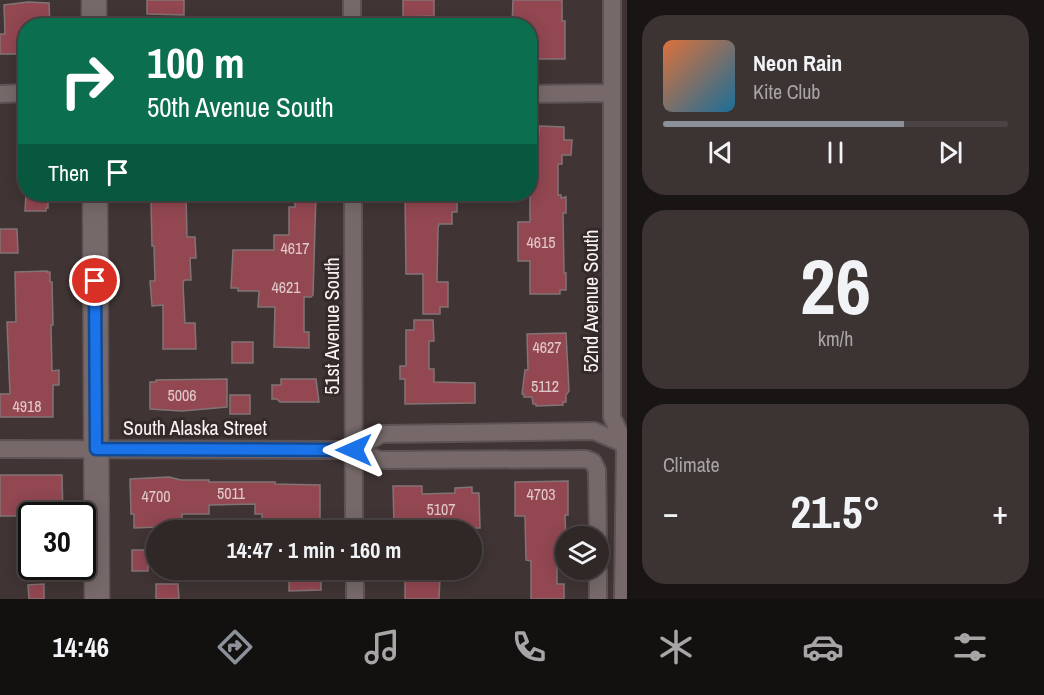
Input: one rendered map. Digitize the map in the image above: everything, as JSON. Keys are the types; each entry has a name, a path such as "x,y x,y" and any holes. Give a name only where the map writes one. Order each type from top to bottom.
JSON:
{"street":[{"path":"94,0 94,18"},
{"path":"352,0 352,18"},
{"name":"52nd Avenue South","path":"612,0 612,417 626,445 623,599"},
{"path":"0,94 18,93"},
{"path":"537,94 611,93"},
{"path":"95,201 97,599"},
{"name":"51st Avenue South","path":"353,201 354,520"},
{"path":"354,450 381,434 594,431 626,445"},
{"name":"South Alaska Street","path":"0,448 354,450 380,460 586,459 593,462 597,470 598,526"},
{"path":"355,580 355,599"},
{"path":"598,580 598,599"}],"building":[{"path":"147,0 184,0 184,15 147,14"},
{"path":"403,0 434,0 434,16 403,17"},
{"path":"513,0 562,0 562,21 565,21 565,59 537,59 537,18 512,18"},
{"path":"28,2 49,3 50,18 18,18 18,54 0,54 0,34 5,34 4,5"},
{"path":"539,126 564,127 564,140 572,140 571,155 562,155 562,164 558,164 558,195 561,195 561,198 566,197 566,213 563,213 566,290 560,290 560,294 530,294 530,261 518,261 518,222 530,222 530,201 537,201 537,134 539,134"},
{"path":"26,201 48,201 46,211 25,211"},
{"path":"186,201 187,237 195,237 196,258 190,258 191,280 184,280 183,284 185,323 195,323 196,349 163,349 163,305 152,306 150,281 155,281 151,202"},
{"path":"295,201 316,201 313,295 304,297 304,332 309,332 309,348 274,347 275,307 258,307 259,291 238,291 238,288 231,288 233,250 274,250 274,235 289,235 289,207 295,207"},
{"path":"405,201 457,201 457,212 452,212 452,224 439,224 438,228 437,282 448,282 448,307 440,307 440,314 423,314 423,274 406,274"},
{"path":"0,229 17,229 18,253 0,253"},
{"path":"15,272 50,272 50,282 52,282 52,371 59,370 59,385 53,385 53,417 0,417 0,394 10,394 7,322 16,322"},
{"path":"414,320 433,320 434,341 429,341 429,369 434,369 434,382 475,383 475,403 405,404 405,379 400,379 400,366 406,366 406,330 414,330"},
{"path":"566,333 569,391 566,395 566,402 563,402 563,405 536,406 533,404 532,397 524,397 522,394 525,370 528,370 527,334"},
{"path":"232,342 253,342 253,363 232,363"},
{"path":"227,379 227,407 182,411 150,409 150,382"},
{"path":"281,379 316,379 319,402 280,402 272,399 272,385 281,385"},
{"path":"230,395 250,395 250,414 230,414"},
{"path":"0,475 62,475 63,502 18,502 18,516 0,516"},
{"path":"169,477 181,480 209,480 209,482 320,485 320,520 262,520 262,514 255,514 255,504 209,505 209,514 182,514 182,520 146,520 146,528 134,528 134,514 131,514 130,479"},
{"path":"568,481 568,515 565,515 565,526 555,526 555,580 557,584 564,584 564,599 531,599 531,561 526,560 525,516 515,516 515,482"},
{"path":"393,486 422,486 422,494 455,493 455,488 472,487 472,493 479,493 480,520 394,520"},
{"path":"132,550 146,550 146,571 132,571"},
{"path":"289,580 321,580 321,590 289,591"},
{"path":"405,580 440,580 439,599 405,599"},
{"path":"44,584 44,599 29,599 28,585"},
{"path":"156,584 178,584 179,599 156,599"}],"route":[{"path":"95,281 96,449 354,450"}]}
